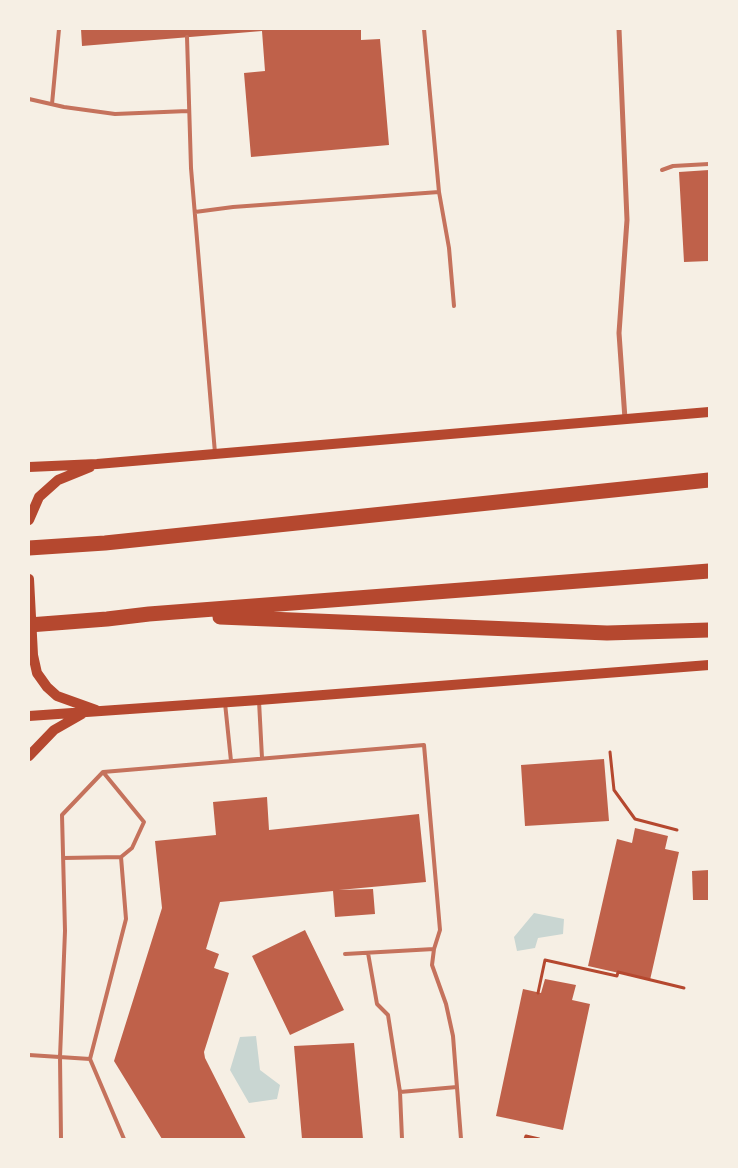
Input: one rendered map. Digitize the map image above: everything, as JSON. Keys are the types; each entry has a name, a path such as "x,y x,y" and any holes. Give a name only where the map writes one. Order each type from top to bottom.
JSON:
{"highway":[{"path":"680,482 709,468"},
{"path":"29,548 105,543 709,480"},
{"path":"29,625 709,571"},
{"path":"149,614 608,633 709,630"}],"main road":[{"path":"29,467 97,464 709,412"},
{"path":"29,520 39,497 58,480 97,464"},
{"path":"29,579 33,655 37,674 58,696 100,712"},
{"path":"29,716 225,703 709,665"},
{"path":"29,756 54,730 85,713"}],"street":[{"path":"618,29 627,220 619,332 625,419"}],"lane":[{"path":"52,104 59,29"},
{"path":"424,29 438,192 449,248 454,306"},
{"path":"188,37 188,111 191,168 215,453"},
{"path":"29,99 115,114 188,111"},
{"path":"662,170 673,166 709,164"},
{"path":"195,212 233,207 438,192"},
{"path":"259,700 262,758"},
{"path":"225,703 231,761"},
{"path":"61,1139 60,1057 65,931 62,815 103,772 424,745 440,930 434,949 432,965 446,1004 453,1036 461,1139"},
{"path":"63,858 122,857 132,848 144,822 103,772"},
{"path":"122,857 126,919 90,1059 124,1139"},
{"path":"345,954 434,949"},
{"path":"368,953 377,1004 388,1015 400,1092 402,1139"},
{"path":"29,1055 90,1059"},
{"path":"400,1092 457,1088"}],"path":[{"path":"610,752 614,790 635,819 677,830"},
{"path":"538,993 545,960 617,976 618,972 684,988"},
{"path":"525,1139 526,1136 540,1139"}],"shaded area":[{"path":"534,913 564,919 563,934 538,938 535,948 517,951 514,937"},
{"path":"256,1036 260,1070 280,1085 277,1099 249,1103 230,1070 240,1037"}],"building":[{"path":"81,29 361,29 361,40 380,39 389,145 251,157 244,73 265,71 262,31 82,46"},
{"path":"709,170 709,261 684,262 679,172"},
{"path":"604,759 609,821 525,826 521,765"},
{"path":"267,797 269,830 419,814 426,882 339,890 373,889 375,914 335,917 333,891 220,902 206,949 219,954 214,968 229,973 204,1052 205,1058 246,1139 162,1139 114,1061 162,908 155,841 216,835 213,802"},
{"path":"635,828 668,836 665,849 679,852 650,980 588,966 617,839 632,843"},
{"path":"709,870 709,900 693,900 692,871"},
{"path":"305,930 344,1010 290,1035 252,956"},
{"path":"545,979 576,985 572,1000 590,1004 563,1130 496,1116 523,989 541,993"},
{"path":"354,1043 363,1139 302,1139 294,1046"}]}
